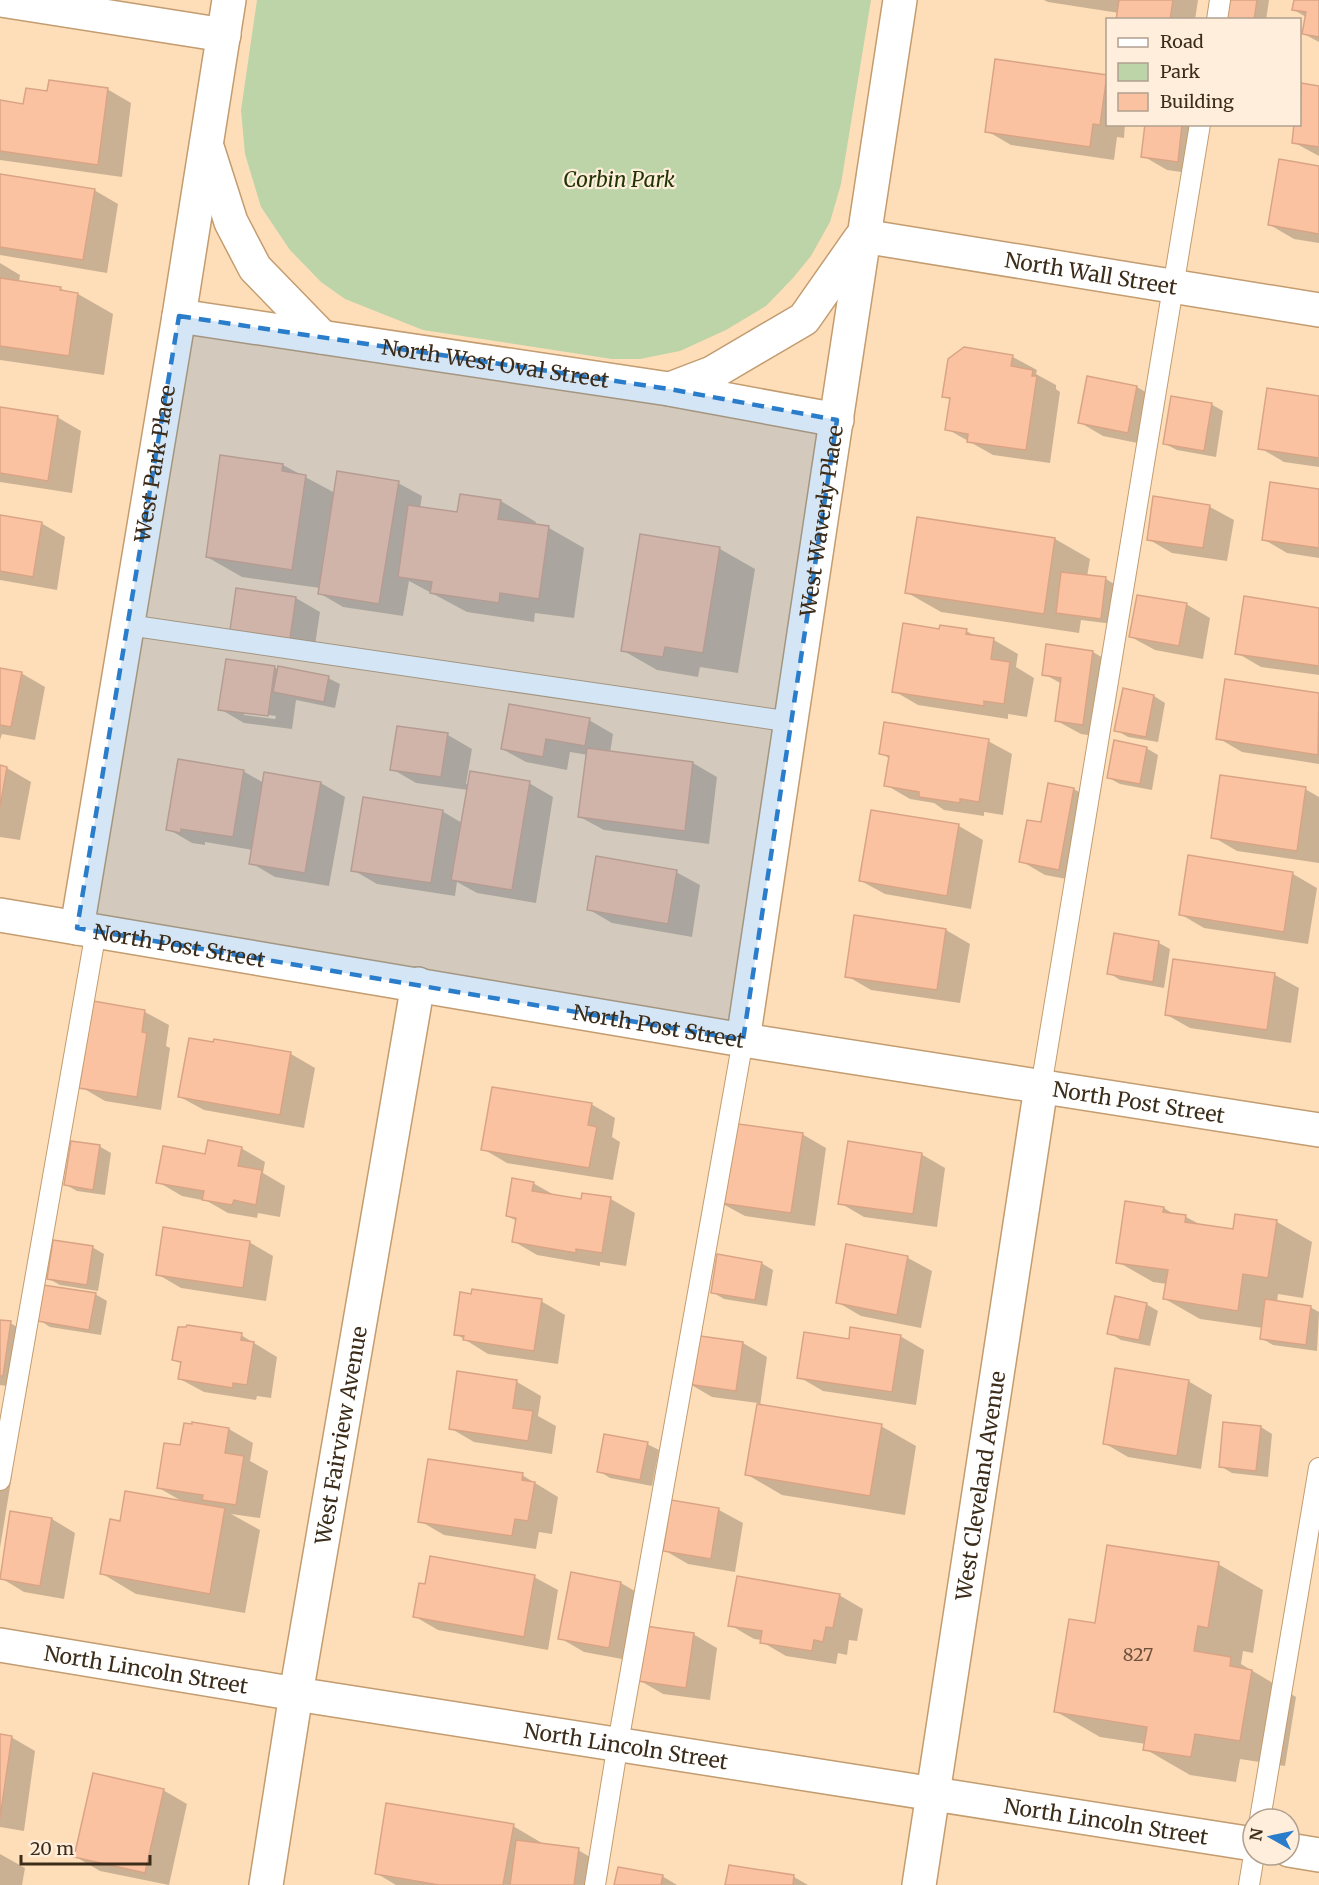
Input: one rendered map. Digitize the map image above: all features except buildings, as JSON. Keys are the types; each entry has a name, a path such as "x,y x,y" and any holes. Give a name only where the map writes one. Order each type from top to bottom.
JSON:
{"street":[{"path":"2,0 224,35"},
{"name":"West Park Place","path":"87,929 128,625 229,0"},
{"name":"West Waverly Place","path":"743,1040 900,0"},
{"path":"207,145 231,222 255,268 322,337"},
{"name":"North Wall Street","path":"863,236 1319,310"},
{"name":"North West Oval Street","path":"669,389 712,373 804,319 863,236"},
{"name":"North West Oval Street","path":"179,316 669,389 837,420"},
{"name":"North Post Street","path":"0,915 743,1040 1319,1130"},
{"name":"West Fairview Avenue","path":"266,1885 296,1694 418,984"},
{"name":"West Cleveland Avenue","path":"919,1885 1041,1087"},
{"name":"North Lincoln Street","path":"0,1645 296,1694 1241,1842"},
{"path":"1301,1852 1319,1855"}],"lane":[{"path":"1217,18 1220,0"},
{"path":"1041,1087 1200,126"},
{"path":"128,625 792,722"},
{"path":"0,1480 87,929"},
{"path":"595,1885 618,1743 743,1040"},
{"path":"1262,1807 1319,1468"},
{"path":"1249,1885 1252,1867"}],"highlighted area":[{"path":"179,316 669,389 837,420 743,1040 77,928"}],"green space":[{"name":"Corbin Park","path":"257,0 871,0 841,184 830,222 811,256 766,306 726,330 680,351 640,359 612,359 423,330 345,299 321,282 290,250 261,207 245,154 241,110"}]}
